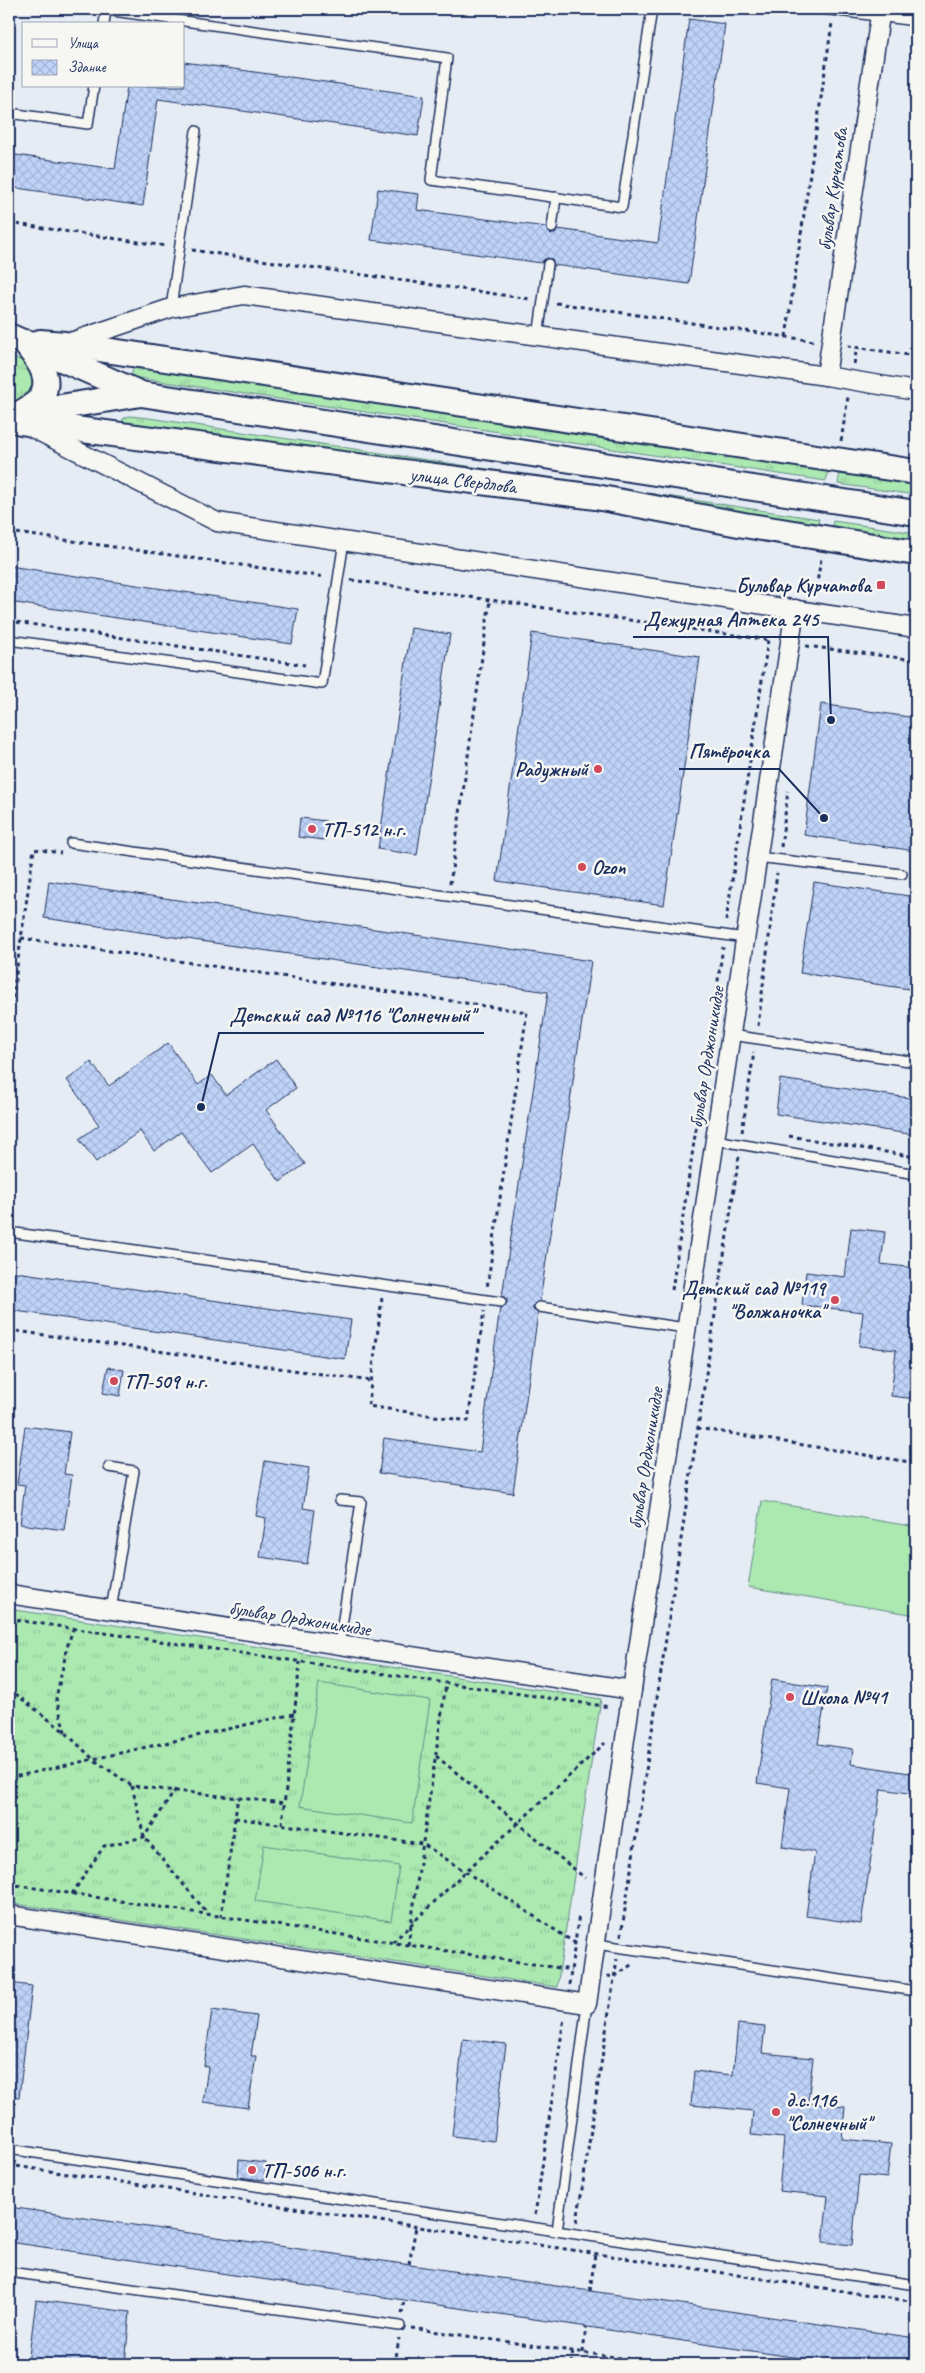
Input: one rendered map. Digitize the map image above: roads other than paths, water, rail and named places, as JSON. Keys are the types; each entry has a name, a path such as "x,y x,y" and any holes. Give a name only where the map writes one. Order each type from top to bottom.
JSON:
{"main road":[{"path":"16,338 916,472"},
{"path":"15,417 39,400 44,383 44,369 16,338"},
{"name":"улица Свердлова","path":"16,338 141,394 916,513"},
{"name":"улица Свердлова","path":"15,417 141,394"},
{"name":"улица Свердлова","path":"15,417 596,497 744,525 916,553"}],"street":[{"name":"бульвар Курчатова","path":"826,376 880,12"},
{"path":"65,344 171,308 244,296 826,376 916,391"},
{"path":"15,417 217,522 916,628"},
{"name":"бульвар Орджоникидзе","path":"9,1594 632,1690 757,857 798,644 795,609"},
{"path":"9,1915 587,2004 632,1690"}],"lane":[{"path":"104,22 106,10 447,58 431,180 622,207 652,9"},
{"path":"823,9 880,12 916,21"},
{"path":"9,113 88,124 94,88"},
{"path":"171,308 196,131"},
{"path":"552,228 556,197"},
{"path":"538,336 548,264"},
{"path":"9,640 322,684 344,541"},
{"path":"71,843 745,938"},
{"path":"757,857 902,874"},
{"path":"731,1034 916,1062"},
{"path":"715,1140 916,1174"},
{"path":"9,1232 501,1302"},
{"path":"539,1307 686,1328"},
{"path":"109,1467 134,1471 111,1610"},
{"path":"339,1645 361,1502 340,1500"},
{"path":"596,1944 916,1991"},
{"path":"557,2231 587,2004"},
{"path":"9,2149 916,2285"},
{"path":"9,2272 400,2326"}],"place":[{"name":"Бульвар Курчатова","path":"881,585"},
{"name":"Дежурная Аптека 245","path":"831,720"},
{"name":"Радужный","path":"598,769"},
{"name":"Пятёрочка","path":"824,818"},
{"name":"ТП-512 н.г.","path":"312,829"},
{"name":"Ozon","path":"582,867"},
{"name":"Детский сад №116 \"Солнечный\"","path":"201,1107"},
{"name":"Детский сад №119 \"Волжаночка\"","path":"835,1300"},
{"name":"ТП-509 н.г.","path":"114,1381"},
{"name":"Школа №41","path":"790,1697"},
{"name":"д.с.116 \"Солнечный\"","path":"776,2112"},
{"name":"ТП-506 н.г.","path":"252,2170"}]}
